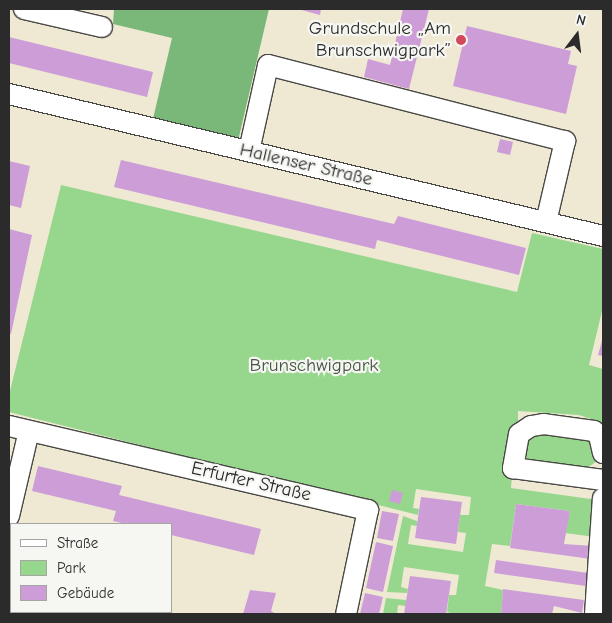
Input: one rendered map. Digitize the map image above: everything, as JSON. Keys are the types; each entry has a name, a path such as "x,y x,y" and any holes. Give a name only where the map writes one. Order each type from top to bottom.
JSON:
{"street":[{"path":"24,9 102,27"},
{"path":"249,151 268,65 565,141 546,222"},
{"name":"Hallenser Straße","path":"9,94 603,236"},
{"path":"603,453 600,436 594,431 544,424 531,426 519,434 513,468 603,480"},
{"name":"Erfurter Straße","path":"9,426 368,510 346,614"},
{"path":"9,516 29,431"},
{"path":"595,614 603,498"}],"green space":[{"path":"114,9 269,9 238,141 152,123 172,38 113,24"},
{"name":"Brunschwigpark","path":"61,185 517,292 532,233 603,249 603,307 589,365 603,369 603,423 579,415 518,411 518,426 511,436 505,475 512,476 511,488 598,500 595,537 565,533 570,511 516,504 510,546 492,544 485,586 503,590 501,614 454,614 447,612 449,595 456,595 459,575 404,567 401,587 408,589 407,593 387,592 403,516 417,521 417,526 411,525 408,544 463,552 466,533 458,532 460,515 469,515 471,497 416,489 413,508 419,509 418,515 9,412 9,395"},
{"path":"531,433 591,438 597,461 586,469 531,462 522,452"},
{"path":"386,598 406,600 406,606 398,605 397,614 383,614"}],"building":[{"path":"298,9 321,9 320,15"},
{"name":"Grundschule „Am Brunschwigpark”","path":"403,9 429,9 409,89 364,77 368,59 390,65"},
{"path":"467,26 571,51 568,64 577,66 566,114 453,86"},
{"path":"9,37 153,72 147,97 9,63"},
{"path":"500,139 513,142 510,155 497,152"},
{"path":"121,160 394,224 398,216 526,248 519,275 377,240 375,249 114,187"},
{"path":"9,161 30,166 21,208 9,205"},
{"path":"9,229 32,235 11,334 9,333"},
{"path":"603,337 603,356 598,355"},
{"path":"38,466 122,486 119,495 261,529 254,555 172,535 172,523 122,523 113,521 116,511 32,491"},
{"path":"392,490 403,493 400,504 389,501"},
{"path":"421,497 462,502 456,544 415,538"},
{"path":"516,504 570,511 564,544 593,546 591,559 510,548"},
{"path":"382,511 399,514 393,541 377,538"},
{"path":"376,542 393,546 383,592 366,588"},
{"path":"496,560 588,573 586,586 494,573"},
{"path":"410,576 451,581 446,614 404,614"},
{"path":"503,589 584,600 582,613 554,606 552,614 501,614"},
{"path":"10,590 10,613 29,614 9,614"},
{"path":"250,590 276,593 271,611 276,614 243,614"},
{"path":"365,593 383,597 379,614 360,614"}],"place":[{"name":"Grundschule „Am Brunschwigpark”","path":"461,40"}]}
